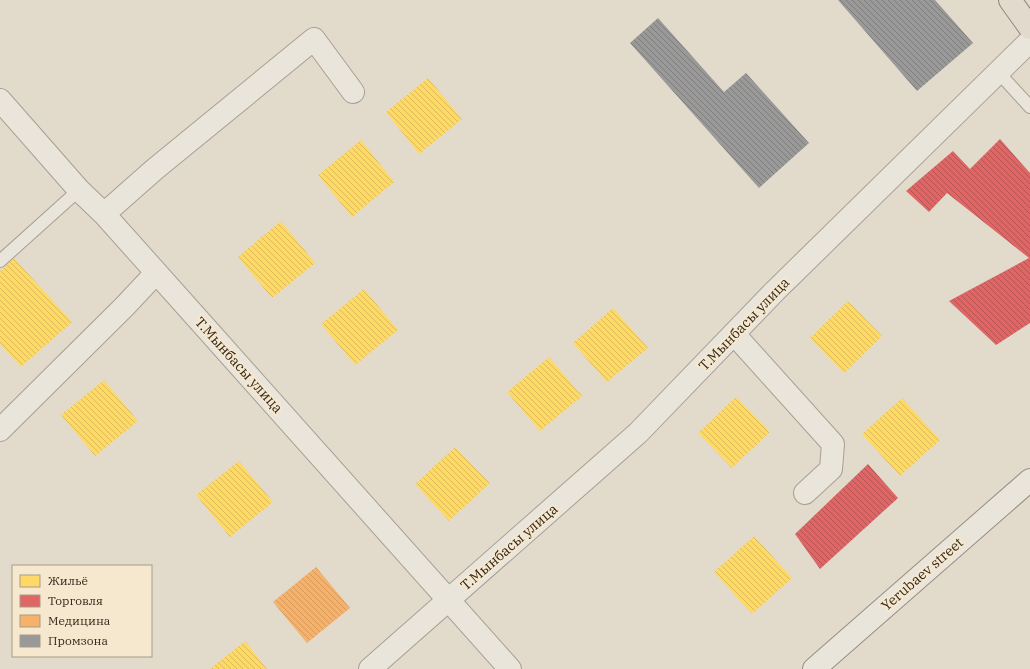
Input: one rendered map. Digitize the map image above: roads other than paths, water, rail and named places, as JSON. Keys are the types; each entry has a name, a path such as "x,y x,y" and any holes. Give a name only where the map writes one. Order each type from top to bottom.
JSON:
{"main road":[{"path":"1010,0 1030,28"}],"street":[{"path":"104,214 155,169 314,39 352,92"},
{"name":"Т.Мынбасы улица","path":"370,669 638,433 775,291 1030,40"},
{"name":"Т.Мынбасы улица","path":"0,100 79,190 104,214 449,600"},
{"path":"0,430 124,307 156,273"},
{"path":"734,334 833,444 831,469 805,493"},
{"name":"Yerubaev street","path":"814,669 1030,480"},
{"path":"449,600 510,669"}],"lane":[{"path":"998,73 1030,107"},
{"path":"0,261 79,190"}]}
